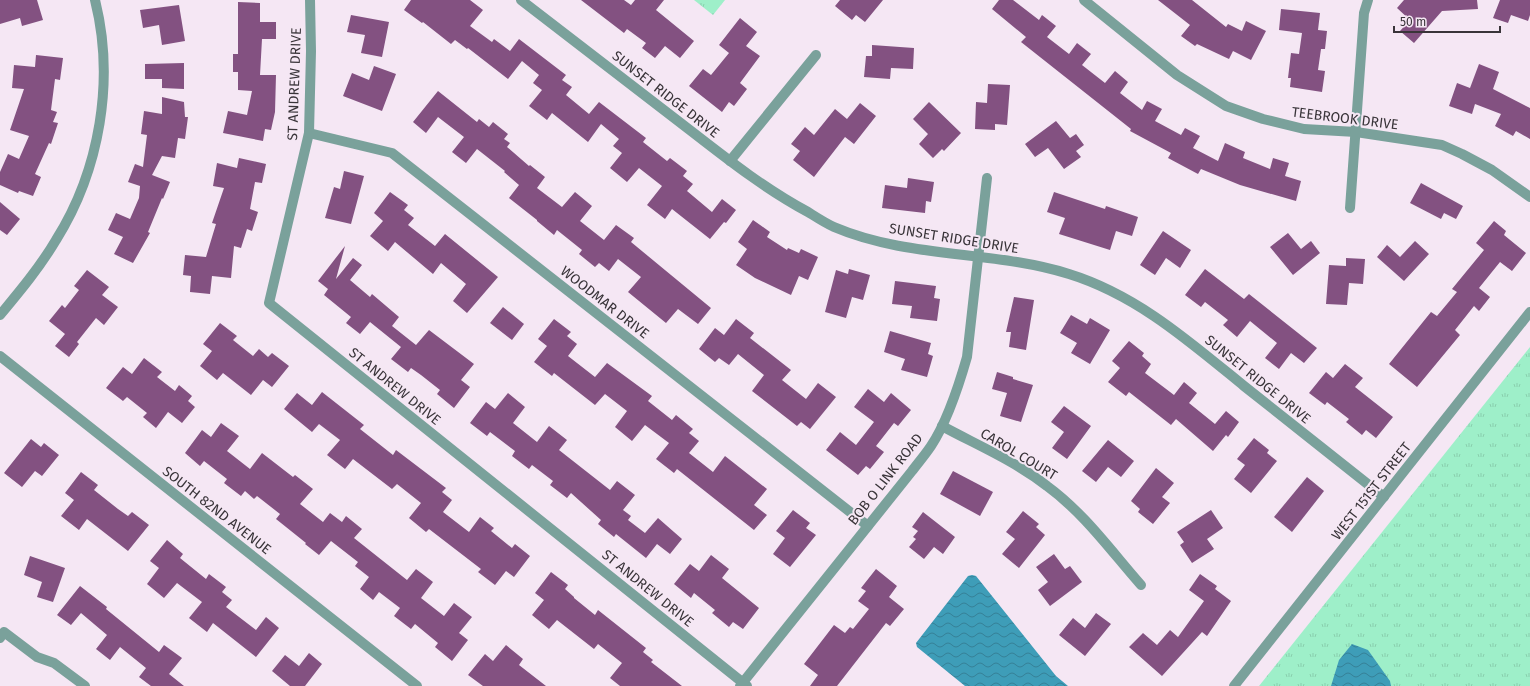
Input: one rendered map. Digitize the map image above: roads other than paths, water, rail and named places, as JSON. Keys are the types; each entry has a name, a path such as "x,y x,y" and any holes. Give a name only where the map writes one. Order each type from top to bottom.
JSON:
{"street":[{"path":"0,315 37,270 57,239 87,177 102,112 104,72 100,20 95,0"},
{"name":"ST ANDREW DRIVE","path":"310,0 311,51 309,133 269,303 744,685"},
{"name":"SUNSET RIDGE DRIVE","path":"521,0 730,161 781,198 834,227 868,238 906,247 1041,265 1098,285 1140,306 1204,353 1384,497"},
{"name":"TEEBROOK DRIVE","path":"1084,0 1176,75 1226,106 1263,119 1304,129 1356,132 1442,145 1486,167 1530,197"},
{"path":"1350,208 1364,14 1368,0"},
{"path":"730,161 816,55"},
{"name":"WOODMAR DRIVE","path":"309,133 392,153 868,526"},
{"name":"BOB O LINK ROAD","path":"744,685 927,450 942,426 960,381 967,357 987,178"},
{"name":"WEST 151ST STREET","path":"1234,686 1530,312"},
{"name":"SOUTH 82ND AVENUE","path":"0,356 417,686"},
{"name":"CAROL COURT","path":"942,426 1014,464 1047,485 1083,518 1141,585"},
{"path":"0,638 4,632 37,657 54,662 85,686"}],"water":[{"path":"968,576 976,576 1056,676 1068,686 965,686 917,647 916,643"},
{"path":"1352,644 1368,650 1390,681 1391,686 1331,686 1339,660"}]}
